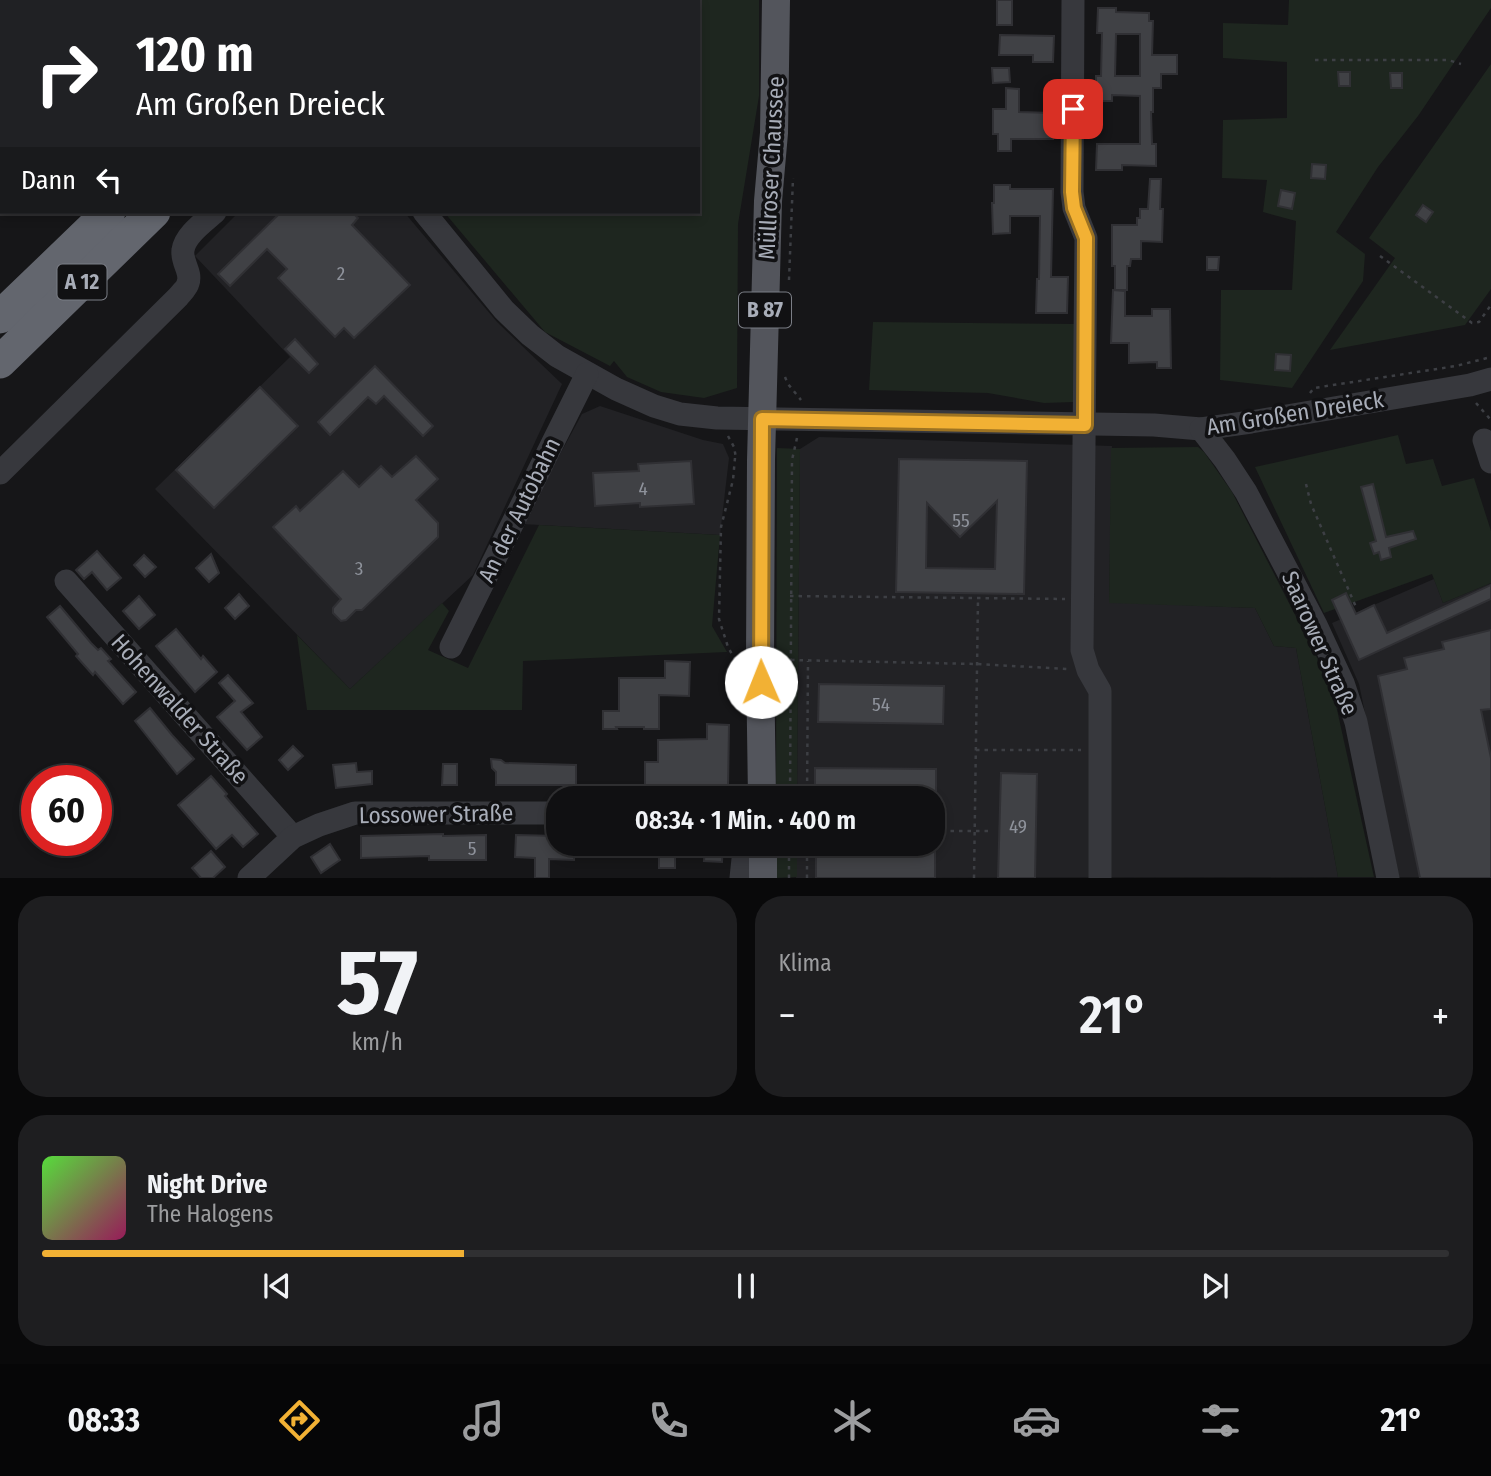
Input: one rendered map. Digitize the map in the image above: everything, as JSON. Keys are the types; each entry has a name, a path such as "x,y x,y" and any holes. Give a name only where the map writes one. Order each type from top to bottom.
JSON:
{"highway":[{"name":"A 12","path":"0,317 106,214"},
{"name":"A 12","path":"0,362 152,214"}],"main road":[{"name":"Müllroser Chaussee","path":"762,786 762,419 768,201 774,133 776,0"},
{"path":"763,877 769,856"}],"street":[{"path":"1073,0 1072,192 1074,208 1086,238 1082,650 1088,670 1100,691 1100,877"},
{"path":"0,473 178,297 188,283 188,271 183,260 187,240 213,214"},
{"path":"426,214 504,310 557,356 587,374 654,406 680,414 762,419"},
{"name":"An der Autobahn","path":"451,647 587,374"},
{"name":"Am Großen Dreieck","path":"762,419 1154,425 1200,429 1481,382"},
{"name":"Saarower Straße","path":"1200,429 1246,492 1316,625 1343,683 1356,722 1388,877"},
{"name":"Hohenwalder Straße","path":"66,581 293,837"},
{"name":"Lossower Straße","path":"249,877 293,837 318,825 355,813 546,813"},
{"path":"741,877 743,859 749,856"}],"path":[{"path":"1315,60 1448,60 1461,64"},
{"path":"789,280 793,173"},
{"path":"1380,256 1472,323 1479,322 1491,305"},
{"path":"783,372 788,384 801,400 801,420 792,460 790,786"},
{"path":"1481,382 1476,402 1490,419 1491,433 1487,451"},
{"path":"735,458 733,480 721,527 719,619 728,647 741,669"},
{"path":"1306,484 1311,504 1356,607"},
{"path":"790,596 1083,600"},
{"path":"974,877 978,599"},
{"path":"790,660 976,664 1088,670"},
{"path":"807,786 808,661"},
{"path":"976,750 1100,750"},
{"path":"945,831 992,831"},
{"path":"778,856 789,877"},
{"path":"807,856 807,877"}],"shaded area":[{"path":"700,0 759,0 759,96 738,224 737,388 704,398 661,392 627,377 614,361 610,366 545,332 446,214 700,214"},
{"path":"1289,0 1491,0 1491,8 1418,116 1378,167 1336,232 1365,254 1363,281 1292,388 1220,380 1221,290 1292,290 1296,221 1263,212 1267,180 1222,178 1223,120 1287,118 1287,62 1223,58 1223,23 1288,25"},
{"path":"1491,64 1491,289 1465,325 1330,350 1395,258 1369,238"},
{"path":"237,214 406,214 497,322 562,384 473,575 350,689 155,489 290,357 195,256"},
{"path":"873,322 1076,324 1074,402 1044,403 988,393 869,390"},
{"path":"600,406 723,444 729,458 720,535 522,524 582,414"},
{"path":"1398,435 1406,464 1433,459 1442,486 1474,478 1491,531 1491,583 1443,603 1432,574 1324,613 1255,467"},
{"path":"819,437 1112,446 1109,602 1255,608 1274,646 1296,648 1338,877 796,878 796,856 945,856 945,786 797,786 800,449"},
{"path":"1198,447 1232,492 1332,687 1374,877 1338,877 1296,648 1274,646 1255,608 1109,603 1111,448"},
{"path":"777,448 800,449 797,786 776,786"},
{"path":"539,525 720,535 712,626 727,652 523,661 522,710 307,710 297,635 350,689 442,603 449,611 428,650 468,668"},
{"path":"1434,579 1443,603 1491,583 1491,877 1399,877 1359,684 1332,623"},
{"path":"776,856 797,856 797,877 776,878"}],"building":[{"path":"997,0 1012,0 1012,25 997,25"},
{"path":"1098,8 1116,8 1116,12 1149,13 1149,21 1153,21 1152,55 1177,55 1177,74 1161,74 1161,88 1153,88 1152,144 1156,144 1156,166 1122,165 1122,170 1096,170 1097,144 1140,144 1140,96 1112,95 1112,101 1096,101 1096,76 1101,76 1102,33 1097,33","holes":["1116,34 1140,34 1140,76 1115,76"]},
{"path":"1000,35 1054,36 1053,62 1033,62 1033,55 999,55"},
{"path":"992,68 1009,68 1010,82 993,83"},
{"path":"1338,72 1350,72 1350,86 1339,86"},
{"path":"1390,73 1402,73 1402,88 1391,88"},
{"path":"1006,88 1019,89 1019,112 1053,113 1053,139 1011,139 1011,151 998,151 998,134 993,134 993,109 1006,109"},
{"path":"1312,164 1326,165 1325,179 1311,178"},
{"path":"1150,179 1161,179 1162,242 1141,241 1141,259 1131,259 1130,266 1127,266 1127,290 1115,290 1112,225 1137,225 1140,209 1148,209"},
{"path":"994,185 1010,185 1010,189 1053,189 1051,277 1068,277 1067,313 1036,313 1040,216 1010,216 1010,233 993,234"},
{"path":"1281,190 1295,193 1292,209 1278,206"},
{"path":"1423,205 1433,212 1426,222 1416,215"},
{"path":"279,214 354,214 358,218 352,225 410,285 354,338 344,328 335,337 278,278 287,269 267,249 230,286 218,274"},
{"path":"1207,257 1219,257 1218,270 1207,270"},
{"path":"1113,290 1125,291 1125,316 1152,316 1152,309 1170,309 1171,368 1157,368 1157,362 1129,363 1129,343 1111,343"},
{"path":"295,339 318,364 309,373 285,349"},
{"path":"1276,354 1291,355 1290,371 1275,370"},
{"path":"375,366 433,426 423,436 384,396 376,404 368,397 330,435 318,422"},
{"path":"260,387 298,426 214,508 176,470"},
{"path":"416,456 438,479 416,500 438,523 438,537 362,610 356,610 346,620 341,621 333,613 333,608 341,599 273,527 296,506 300,511 343,471 359,487 381,466 392,477"},
{"path":"899,459 1027,461 1024,594 896,592","holes":["997,501 995,569 926,568 927,503 960,537"]},
{"path":"691,461 694,504 595,506 593,473 639,471 638,464"},
{"path":"1373,484 1386,537 1413,531 1416,539 1389,548 1391,557 1381,560 1379,552 1374,554 1370,543 1376,541 1361,487"},
{"path":"97,551 121,578 107,590 92,572 84,579 76,570"},
{"path":"211,554 219,573 209,582 196,568"},
{"path":"144,555 156,567 145,577 134,565"},
{"path":"1491,585 1491,599 1359,660 1332,600 1346,593 1356,614 1374,605 1387,633"},
{"path":"239,594 249,606 235,619 225,608"},
{"path":"139,596 155,615 139,629 123,611"},
{"path":"60,606 91,643 98,650 101,648 111,659 108,661 136,692 123,704 95,672 93,675 76,656 78,654 47,617"},
{"path":"176,629 201,659 203,656 217,672 195,692 156,646"},
{"path":"1491,630 1491,709 1481,710 1491,758 1491,878 1420,878 1378,676 1407,669 1404,658 1444,649 1442,642"},
{"path":"665,661 690,662 689,696 659,695 659,729 603,729 603,711 619,711 619,678 665,678"},
{"path":"228,675 253,703 241,712 262,737 247,750 217,717 235,701 219,683"},
{"path":"819,684 944,686 943,724 818,722"},
{"path":"150,708 194,759 177,774 135,721"},
{"path":"707,724 729,725 728,786 645,786 645,762 658,762 658,740 707,739"},
{"path":"293,746 303,756 288,770 279,760"},
{"path":"491,759 505,763 576,765 576,785 496,785 496,772 492,768"},
{"path":"356,763 357,772 372,771 372,784 336,788 333,765"},
{"path":"443,764 457,764 457,785 442,785"},
{"path":"815,768 936,769 936,786 815,786"},
{"path":"1001,773 1037,774 1035,878 998,878"},
{"path":"211,776 258,834 243,847 232,835 216,849 178,805"},
{"path":"486,835 486,860 429,860 429,856 361,858 361,836"},
{"path":"516,835 546,836 546,856 574,856 574,860 549,859 549,878 535,878 535,858 515,857"},
{"path":"330,844 340,860 321,873 311,857"},
{"path":"211,851 225,867 213,878 201,878 192,868"},
{"path":"659,856 675,856 675,868 659,868"},
{"path":"704,856 722,856 722,862 704,861"},
{"path":"816,856 935,856 935,878 816,878"}],"route":[{"path":"761,682 762,419 1085,425 1086,238 1074,208 1072,192 1073,109"}]}
